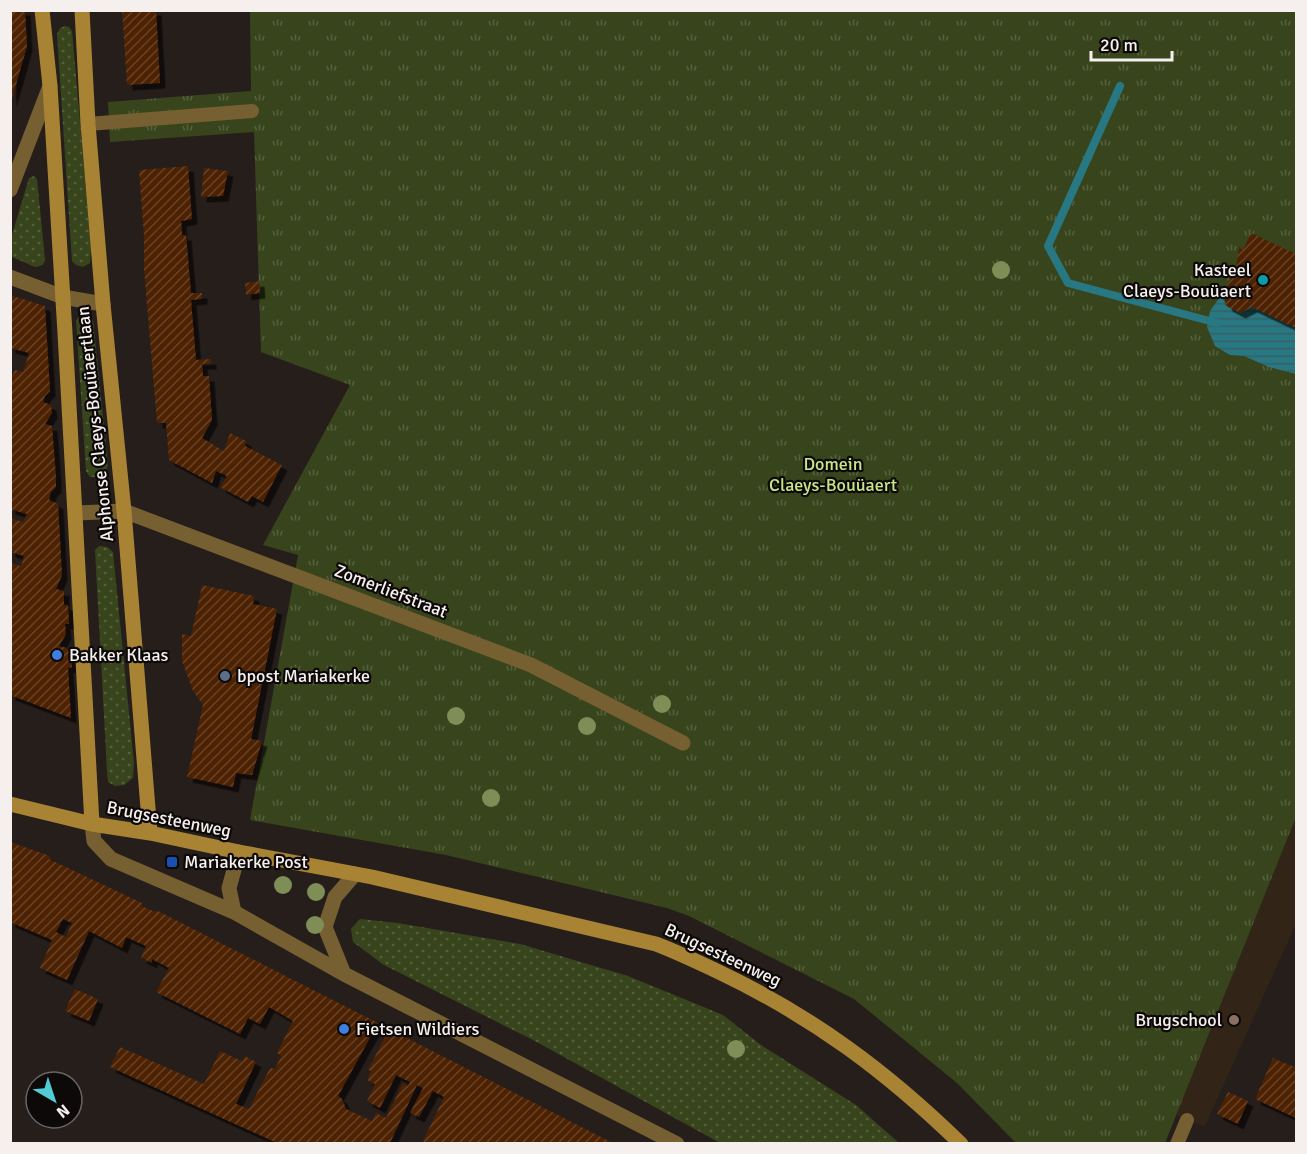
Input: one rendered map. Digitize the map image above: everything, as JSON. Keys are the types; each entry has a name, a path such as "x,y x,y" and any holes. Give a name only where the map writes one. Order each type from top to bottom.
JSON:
{"street":[{"name":"Alphonse Claeys-Bouüaertlaan","path":"42,10 50,86 63,297 92,824"},
{"name":"Alphonse Claeys-Bouüaertlaan","path":"82,10 88,124 124,511 150,833"},
{"path":"10,190 50,86"},
{"path":"10,277 63,297 103,304"},
{"name":"Zomerliefstraat","path":"76,513 124,511 531,665 683,743"},
{"name":"Brugsesteenweg","path":"10,804 92,824 150,833 355,874 644,942 673,951 746,985 828,1033 861,1056 929,1112 961,1143"},
{"name":"Brugsesteenweg","path":"92,824 94,841 111,860 234,912 344,974 677,1143"},
{"name":"Brugsesteenweg","path":"234,912 229,888 239,852"},
{"path":"344,974 325,927 335,897 355,874"}],"lane":[{"path":"88,124 252,111"},
{"path":"1177,1143 1186,1120"}],"shaded area":[{"name":"Brugschool","path":"1296,817 1296,924 1205,1126 1176,1116"}],"green space":[{"name":"Domein Claeys-Bouüaert","path":"250,11 1296,11 1296,817 1165,1143 1016,1143 957,1083 854,999 689,916 667,908 446,855 250,820 298,555 263,545 350,385 261,352 254,132 110,142 108,102 251,91"},
{"path":"65,26 72,31 91,247 90,263 83,267 72,261 57,34 60,28"},
{"path":"34,176 37,179 45,259 43,265 35,267 10,256 11,238 29,178"},
{"path":"88,314 93,320 108,465 105,474 97,477 90,477 86,471 76,320 81,315"},
{"path":"99,546 107,547 113,552 134,763 133,778 124,785 115,786 108,782 107,771 95,550"},
{"path":"360,919 398,923 520,944 628,976 723,1015 761,1045 856,1105 899,1143 720,1143 533,1040 384,965 353,942 351,929"}],"water":[{"path":"1222,294 1226,306 1239,313 1252,307 1295,328 1296,326 1296,374 1269,367 1244,356 1230,355 1215,346 1207,327 1210,311"}],"building":[{"path":"10,10 25,10 27,46 11,102"},
{"path":"122,10 156,10 160,83 127,85"},
{"path":"188,166 192,219 181,221 182,235 186,235 191,293 202,293 202,299 191,300 196,360 211,359 211,364 202,364 203,376 209,376 212,420 202,438 224,451 230,433 246,441 245,446 282,465 263,502 252,496 248,502 220,487 227,476 216,471 212,483 169,460 166,423 157,423 144,269 139,170"},
{"path":"204,168 228,171 223,196 201,197"},
{"name":"Kasteel Claeys-Bouüaert","path":"1251,233 1296,254 1296,328 1252,307 1240,313 1227,306 1223,294 1236,267 1239,247 1243,250"},
{"path":"259,281 260,293 246,295 245,283"},
{"path":"10,295 45,306 50,391 43,402 51,405 52,413 45,424 52,426 56,477 56,487 51,492 49,500 58,504 62,575 56,589 64,591 64,605 68,605 69,624 65,624 66,634 59,646 71,650 72,667 68,668 71,718 10,695 10,563 21,566 24,556 10,552 10,539 13,531 10,530 10,518 23,522 27,514 10,509 10,380 15,370 23,372 29,353 10,348"},
{"name":"bpost Mariakerke","path":"202,585 254,596 253,604 277,609 251,739 262,741 252,775 236,773 233,787 187,777 203,705 193,691 182,661 182,634 191,636"},
{"path":"10,842 50,856 49,859 142,903 142,906 155,912 158,911 378,1023 338,1096 342,1099 346,1109 372,1121 376,1113 386,1118 403,1083 408,1086 410,1082 396,1075 380,1108 367,1101 375,1084 367,1080 371,1071 368,1070 389,1029 613,1143 425,1143 423,1141 444,1097 433,1091 419,1117 410,1113 423,1088 417,1085 390,1143 277,1143 110,1067 120,1047 204,1084 220,1051 242,1061 245,1056 256,1062 236,1104 249,1109 270,1068 275,1069 281,1056 277,1053 293,1021 269,1007 260,1024 248,1018 240,1034 156,992 169,968 152,959 152,963 141,958 146,946 126,937 122,948 89,931 67,980 40,968 52,940 10,922","holes":["63,919 72,923 66,937 56,932"]},
{"path":"75,989 98,999 89,1021 65,1011"},
{"path":"1273,1058 1294,1067 1296,1062 1296,1118 1255,1099"},
{"path":"1228,1092 1248,1101 1238,1124 1217,1114"}],"waterway":[{"path":"1120,86 1048,246 1068,283 1217,323"}],"place":[{"name":"Kasteel Claeys-Bouüaert","path":"1263,280"},
{"name":"Bakker Klaas","path":"57,655"},
{"name":"bpost Mariakerke","path":"225,676"},
{"name":"Mariakerke Post","path":"172,862"},
{"name":"Brugschool","path":"1234,1020"},
{"name":"Fietsen Wildiers","path":"344,1029"}]}
